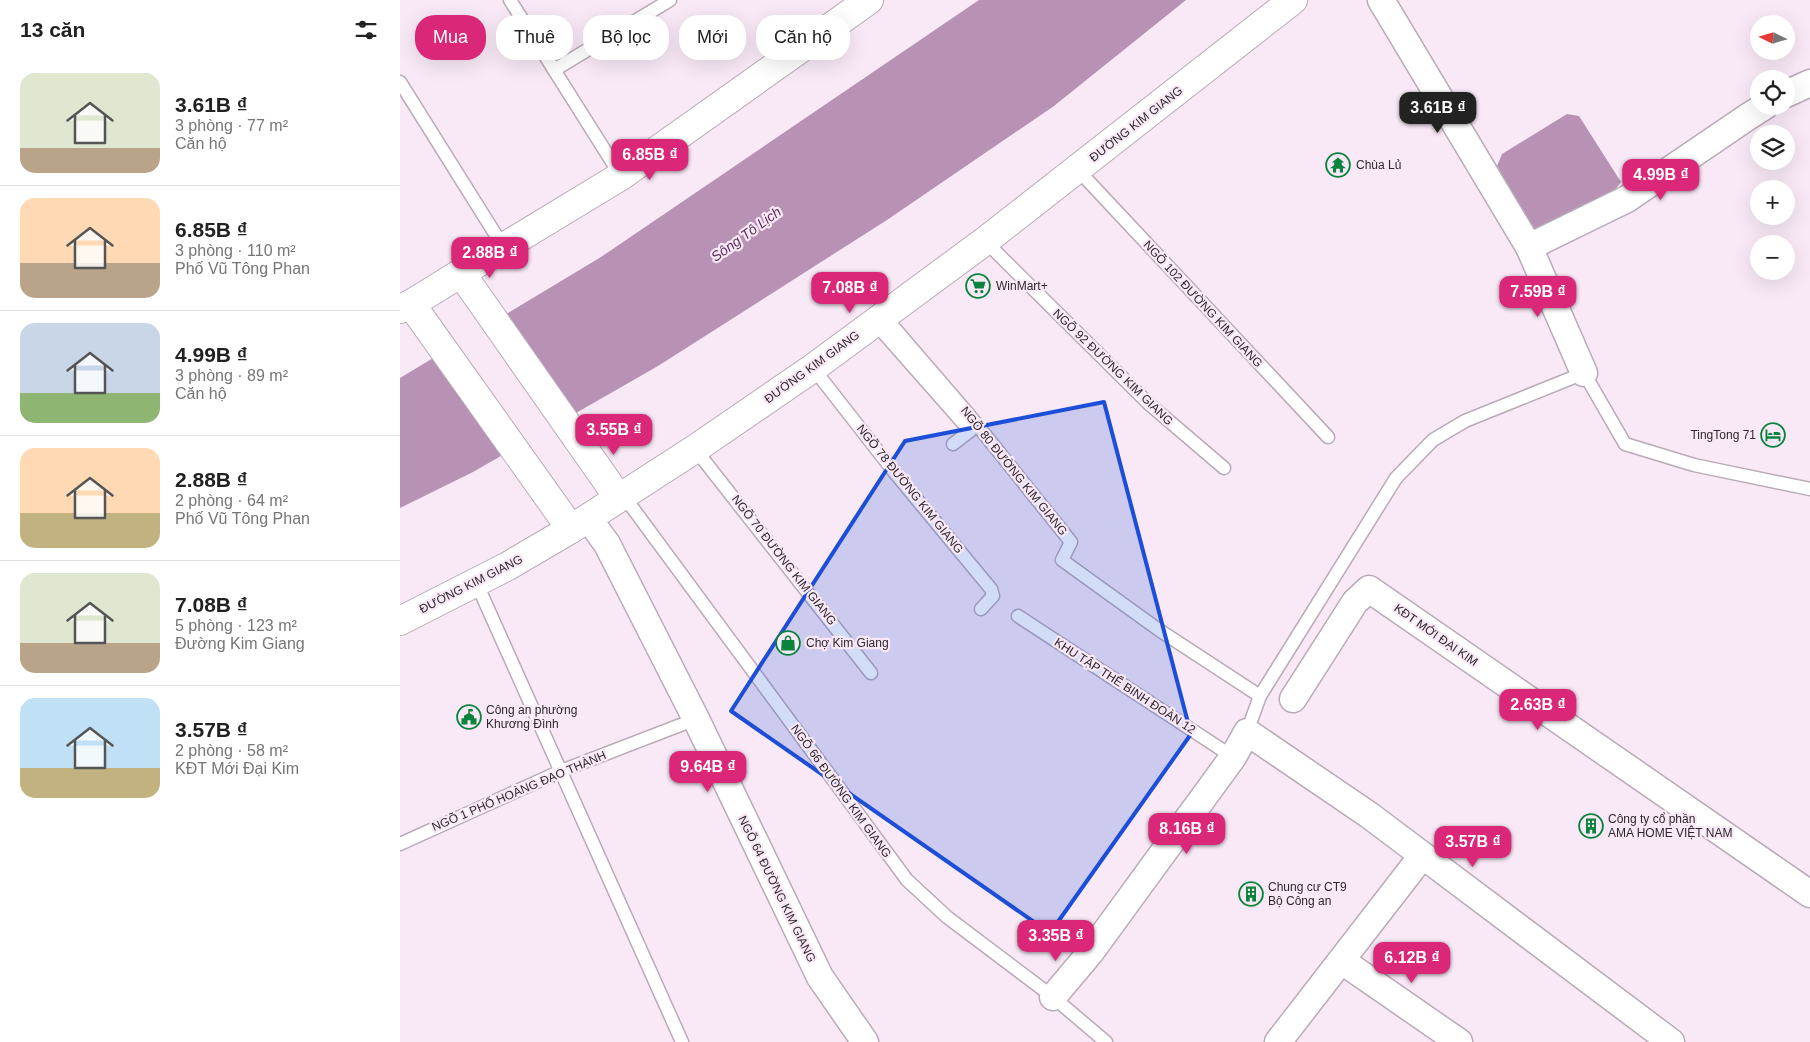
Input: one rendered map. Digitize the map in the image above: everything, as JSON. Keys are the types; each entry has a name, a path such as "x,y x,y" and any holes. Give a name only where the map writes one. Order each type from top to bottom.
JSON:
{"main road":[{"path":"580,524 530,472 438,345 406,307 621,176 869,0"},
{"name":"ĐƯỜNG KIM GIANG","path":"400,621 476,582 580,524 695,449 813,368 985,242 1293,0"},
{"path":"460,273 576,439 621,496"}],"street":[{"path":"1381,0 1529,247 1584,373"},
{"path":"1795,90 1810,83"},
{"path":"1529,247 1628,199 1752,115"},
{"name":"NGÕ 64 ĐƯỜNG KIM GIANG","path":"580,524 607,544 696,719 820,977 865,1042"},
{"name":"KĐT MỚI ĐẠI KIM","path":"1293,699 1355,602 1369,589 1810,894"},
{"path":"1053,997 1090,953 1233,757 1247,732 1369,815 1671,1042"},
{"path":"1278,1042 1422,856"},
{"path":"1342,961 1460,1042"}],"lane":[{"path":"510,0 621,176"},
{"path":"554,70 670,0"},
{"path":"400,82 504,248"},
{"name":"NGÕ 102 ĐƯỜNG KIM GIANG","path":"1078,170 1328,437"},
{"name":"NGÕ 92 ĐƯỜNG KIM GIANG","path":"985,242 1148,403 1224,468"},
{"path":"879,319 970,431 953,444"},
{"name":"NGÕ 80 ĐƯỜNG KIM GIANG","path":"879,319 970,416 1071,542 1062,560 1159,630 1260,696"},
{"name":"NGÕ 78 ĐƯỜNG KIM GIANG","path":"813,368 895,473 991,589 993,596 981,609"},
{"path":"1247,732 1260,696 1396,478 1433,440 1465,421 1584,373 1625,444 1694,465 1810,489"},
{"name":"NGÕ 70 ĐƯỜNG KIM GIANG","path":"695,449 871,673"},
{"name":"NGÕ 66 ĐƯỜNG KIM GIANG","path":"621,496 907,880 948,917 1053,997 1106,1042"},
{"path":"476,582 682,1042"},
{"name":"KHU TẬP THỂ BINH ĐOÀN 12","path":"1018,616 1233,757"},
{"name":"NGÕ 1 PHỐ HOÀNG ĐẠO THÀNH","path":"400,844 562,771 696,719"}],"highlighted area":[{"path":"1104,402 1191,734 1050,933 731,711 905,441"}],"water":[{"name":"Sông Tô Lịch","path":"979,0 1186,0 1054,106 887,220 658,366 473,472 400,508 400,378 601,257"},
{"path":"1567,114 1579,116 1621,182 1615,190 1540,231 1529,226 1497,166 1502,154"}],"pier":[{"path":"492,320 564,422 515,451 442,350"}],"place":[{"name":"Chùa Lủ","path":"1338,165"},
{"name":"WinMart+","path":"978,286"},
{"name":"TingTong 71","path":"1773,435"},
{"name":"Chợ Kim Giang","path":"788,643"},
{"name":"Công an phường Khương Đình","path":"469,717"},
{"name":"Công ty cổ phần AMA HOME VIỆT NAM","path":"1591,826"},
{"name":"Chung cư CT9 Bộ Công an","path":"1251,894"}]}
